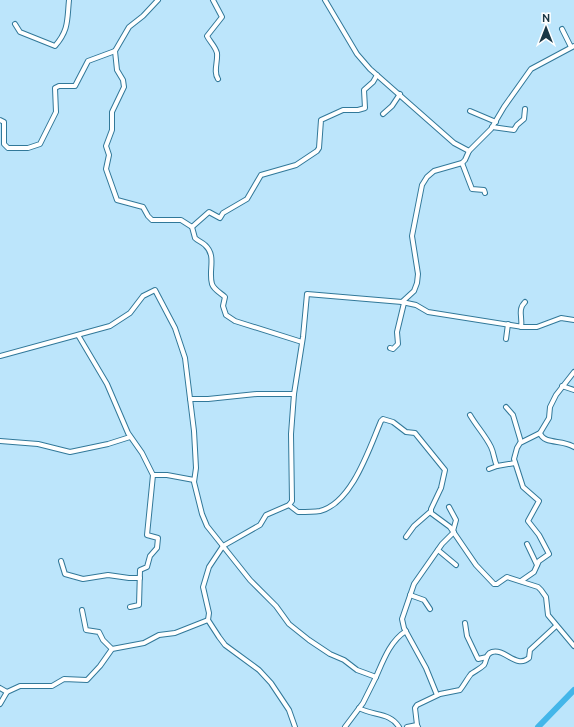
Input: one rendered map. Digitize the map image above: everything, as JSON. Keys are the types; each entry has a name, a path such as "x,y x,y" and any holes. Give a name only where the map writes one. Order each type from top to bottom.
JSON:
{"street":[{"path":"15,24 20,32 55,46 66,29 68,22 69,0"},
{"path":"158,0 143,16 129,27 115,51 117,70 123,80 124,87 112,112 112,130 106,146 109,155 106,169 116,199 118,201 143,208 152,220 181,220 192,227 195,238 206,245 210,252 212,261 210,270 212,284 216,290 225,297 222,306 229,318 258,329 302,342"},
{"path":"213,0 222,17 207,36 213,44 216,52 216,74 218,79"},
{"path":"325,0 358,54 377,75 454,143 468,151"},
{"path":"390,348 393,349 398,344 397,332 403,303 414,291 418,283 412,236 422,186 427,177 434,171 462,163 467,157 468,151 496,122 504,106 531,68 573,47 562,29"},
{"path":"0,120 3,120 5,124 4,144 8,148 28,148 37,145 42,141 54,116 56,107 55,88 75,86 88,61 115,51"},
{"path":"192,227 209,212 220,218 223,213 246,200 261,175 296,165 317,151 320,147 321,120 342,110 358,110 365,108 364,90 373,82 377,75"},
{"path":"383,114 392,106 400,94"},
{"path":"492,127 514,130 524,119 525,109"},
{"path":"470,111 496,122"},
{"path":"462,163 472,189 484,190 485,193"},
{"path":"0,356 110,326 130,313 143,296 155,290 170,316 183,350 190,399 196,461 194,480 195,492 204,519 250,580 276,606 285,619 304,636 330,654 344,660 356,670 376,677"},
{"path":"290,505 292,497 291,434 294,394 302,342 307,294 403,303 418,306 428,312 521,327 537,327 561,318 574,320"},
{"path":"521,327 522,321 520,313 524,302"},
{"path":"506,339 508,324"},
{"path":"78,335 107,384 130,437 142,453 153,475 147,535 158,538 158,544 150,556 147,567 140,570 139,605 130,607"},
{"path":"521,581 534,572 539,561 549,554 540,535 528,520 539,501 523,487 515,463 517,448 521,442 540,433 549,418 553,401 562,386 574,372"},
{"path":"562,386 574,390"},
{"path":"190,399 208,399 257,394 294,394"},
{"path":"506,408 513,415 521,442"},
{"path":"470,415 477,427 482,430 490,446 497,466"},
{"path":"290,505 298,512 319,511 339,500 348,490 381,421 386,418 406,432 415,433 444,467 445,478 430,512 414,526 406,538"},
{"path":"540,433 542,438 547,441 563,442 574,447"},
{"path":"0,441 38,444 70,452 108,444 130,437"},
{"path":"489,469 515,463"},
{"path":"153,475 167,475 194,480"},
{"path":"290,505 266,515 260,525 223,546 214,556 204,581 205,600 209,613 208,620 225,645 250,662 271,683 289,710 295,727"},
{"path":"437,695 426,668 406,631 402,619 408,607 414,584 445,540 454,532 456,520 448,507"},
{"path":"430,512 454,532 476,565 494,584 497,584 506,577 538,587 546,598 547,613 556,626 574,646"},
{"path":"527,544 537,565"},
{"path":"438,550 456,565"},
{"path":"61,561 65,574 83,579 108,575 140,578"},
{"path":"410,595 424,600 430,609"},
{"path":"82,610 86,630 99,632 103,640 112,649"},
{"path":"0,704 7,692 20,686 52,686 64,679 87,680 100,666 112,649 144,643 159,635 175,633 208,620"},
{"path":"465,623 467,636 478,659 487,657"},
{"path":"407,727 418,726 415,706 437,695 460,690 471,674 484,665 491,652 499,651 509,658 525,661 529,658 528,654 530,650 556,626"},
{"path":"344,727 359,708 376,677 385,654 401,634 406,631"},
{"path":"0,688 7,692"},
{"path":"359,708 368,712 384,714 395,722 398,727"}],"waterway":[{"path":"538,727 574,690"}]}
